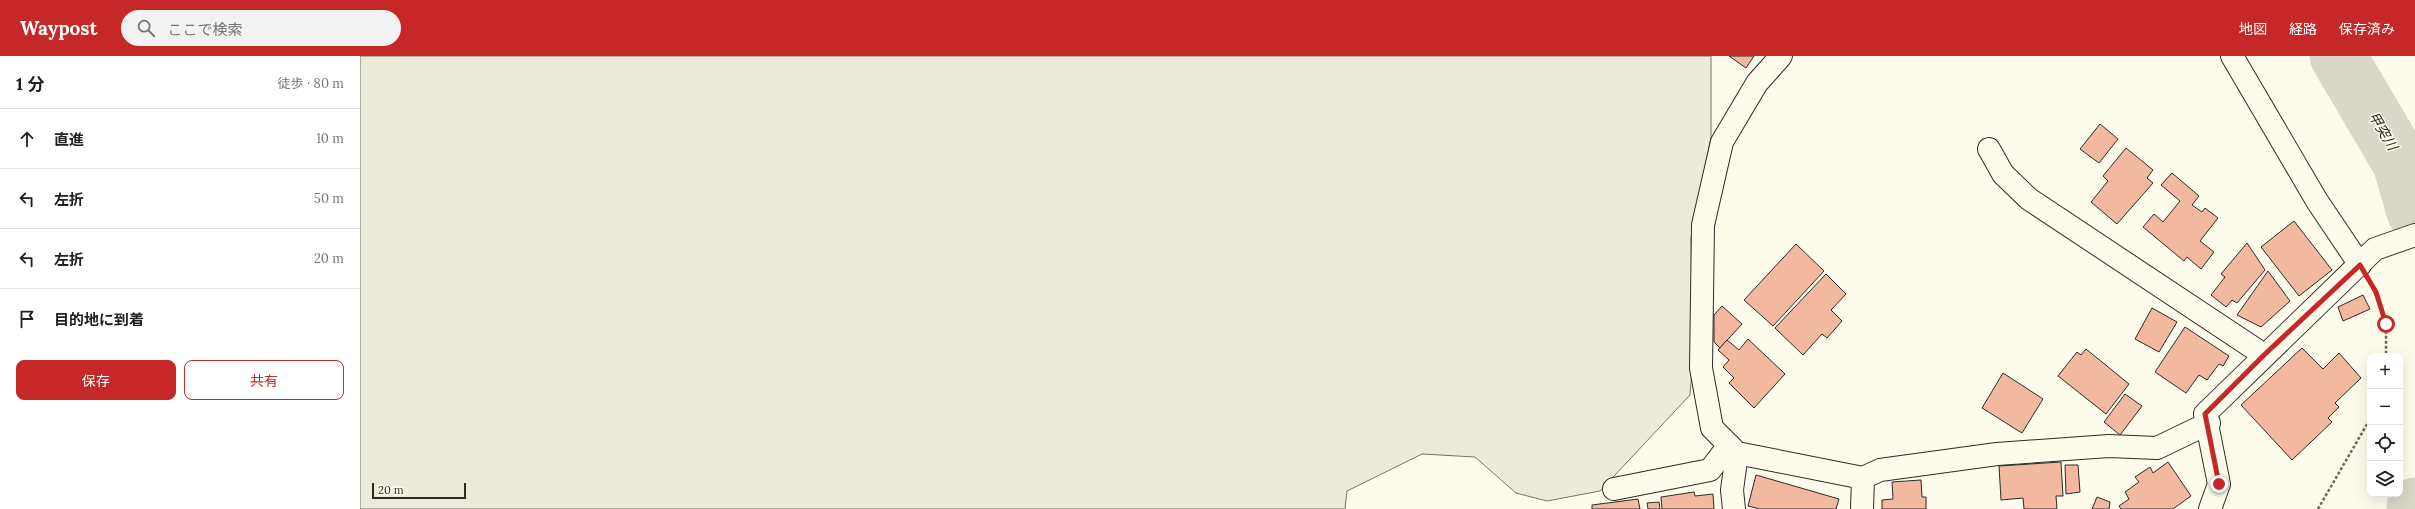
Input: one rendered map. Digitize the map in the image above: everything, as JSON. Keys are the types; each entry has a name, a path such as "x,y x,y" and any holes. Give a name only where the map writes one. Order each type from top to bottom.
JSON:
{"street":[{"path":"1781,56 1757,83 1722,142 1703,225 1701,368 1712,428 1733,449 1863,478 1880,470 1997,454 2108,446 2157,448 2208,423"},
{"path":"2232,56 2317,202 2360,265"},
{"path":"1989,149 2003,174 2029,199 2264,355"},
{"path":"2210,509 2219,484 2205,414 2264,355 2360,265 2375,249 2415,235"},
{"path":"1614,489 1710,470 1733,449"},
{"path":"1733,449 1732,490 1734,509"},
{"path":"1862,509 1863,478"}],"path":[{"path":"2360,265 2376,292 2386,324 2386,353"},
{"path":"2318,509 2367,424"}],"shaded area":[{"path":"360,56 1711,56 1711,137 1691,238 1693,357 1690,395 1600,491 1547,501 1516,493 1475,457 1422,454 1347,491 1345,509 360,509"}],"building":[{"path":"1729,56 1754,56 1746,68"},
{"path":"2100,124 2118,139 2099,163 2080,149"},
{"path":"2126,148 2153,170 2147,178 2153,183 2117,224 2091,202 2108,181 2103,176"},
{"path":"2172,173 2199,196 2192,205 2202,212 2205,208 2218,218 2200,241 2214,252 2201,269 2187,257 2184,261 2143,227 2154,214 2163,222 2180,201 2161,185"},
{"path":"2294,221 2332,270 2299,296 2261,247"},
{"path":"2247,243 2265,270 2237,303 2232,300 2226,307 2211,295 2225,277 2221,274"},
{"path":"1796,244 1824,271 1773,326 1744,300"},
{"path":"2268,271 2290,301 2261,327 2237,315"},
{"path":"1826,274 1846,294 1831,310 1842,321 1827,338 1822,334 1803,355 1775,328"},
{"path":"2363,295 2370,309 2343,321 2338,307"},
{"path":"1722,306 1742,324 1720,348 1714,342 1714,315"},
{"path":"2152,308 2177,322 2159,352 2135,339"},
{"path":"2185,327 2229,356 2223,366 2219,364 2207,380 2199,375 2186,393 2155,372"},
{"path":"1748,339 1785,374 1754,408 1729,383 1734,378 1723,367 1729,360 1718,350 1727,340 1739,350"},
{"path":"2302,348 2323,369 2339,353 2361,378 2335,403 2339,407 2328,418 2332,422 2292,460 2241,405"},
{"path":"2086,349 2129,384 2106,414 2058,376 2077,352 2081,355"},
{"path":"2003,373 2043,399 2022,433 1982,408"},
{"path":"2125,394 2142,406 2120,435 2104,422"},
{"path":"2061,462 2063,496 2056,496 2057,509 2024,509 2023,498 2001,500 1999,466"},
{"path":"2168,462 2191,496 2173,509 2121,509 2119,506 2129,499 2125,492 2139,482 2135,477 2150,467 2153,473"},
{"path":"2065,465 2078,465 2080,492 2066,494"},
{"path":"1756,475 1839,499 1836,509 1760,509 1748,506"},
{"path":"1921,480 1922,497 1926,497 1926,509 1882,509 1882,500 1893,499 1892,482"},
{"path":"1694,492 1695,496 1713,494 1714,509 1662,509 1661,497"},
{"path":"2097,497 2110,502 2109,509 2092,509"},
{"path":"1638,499 1640,509 1592,509 1592,505"},
{"path":"1659,502 1660,509 1648,509 1647,503"}],"waterway":[{"name":"甲突川","path":"2338,56 2401,163 2415,212"}],"route":[{"path":"2219,484 2205,414 2264,355 2360,265 2376,292 2386,324"}]}
